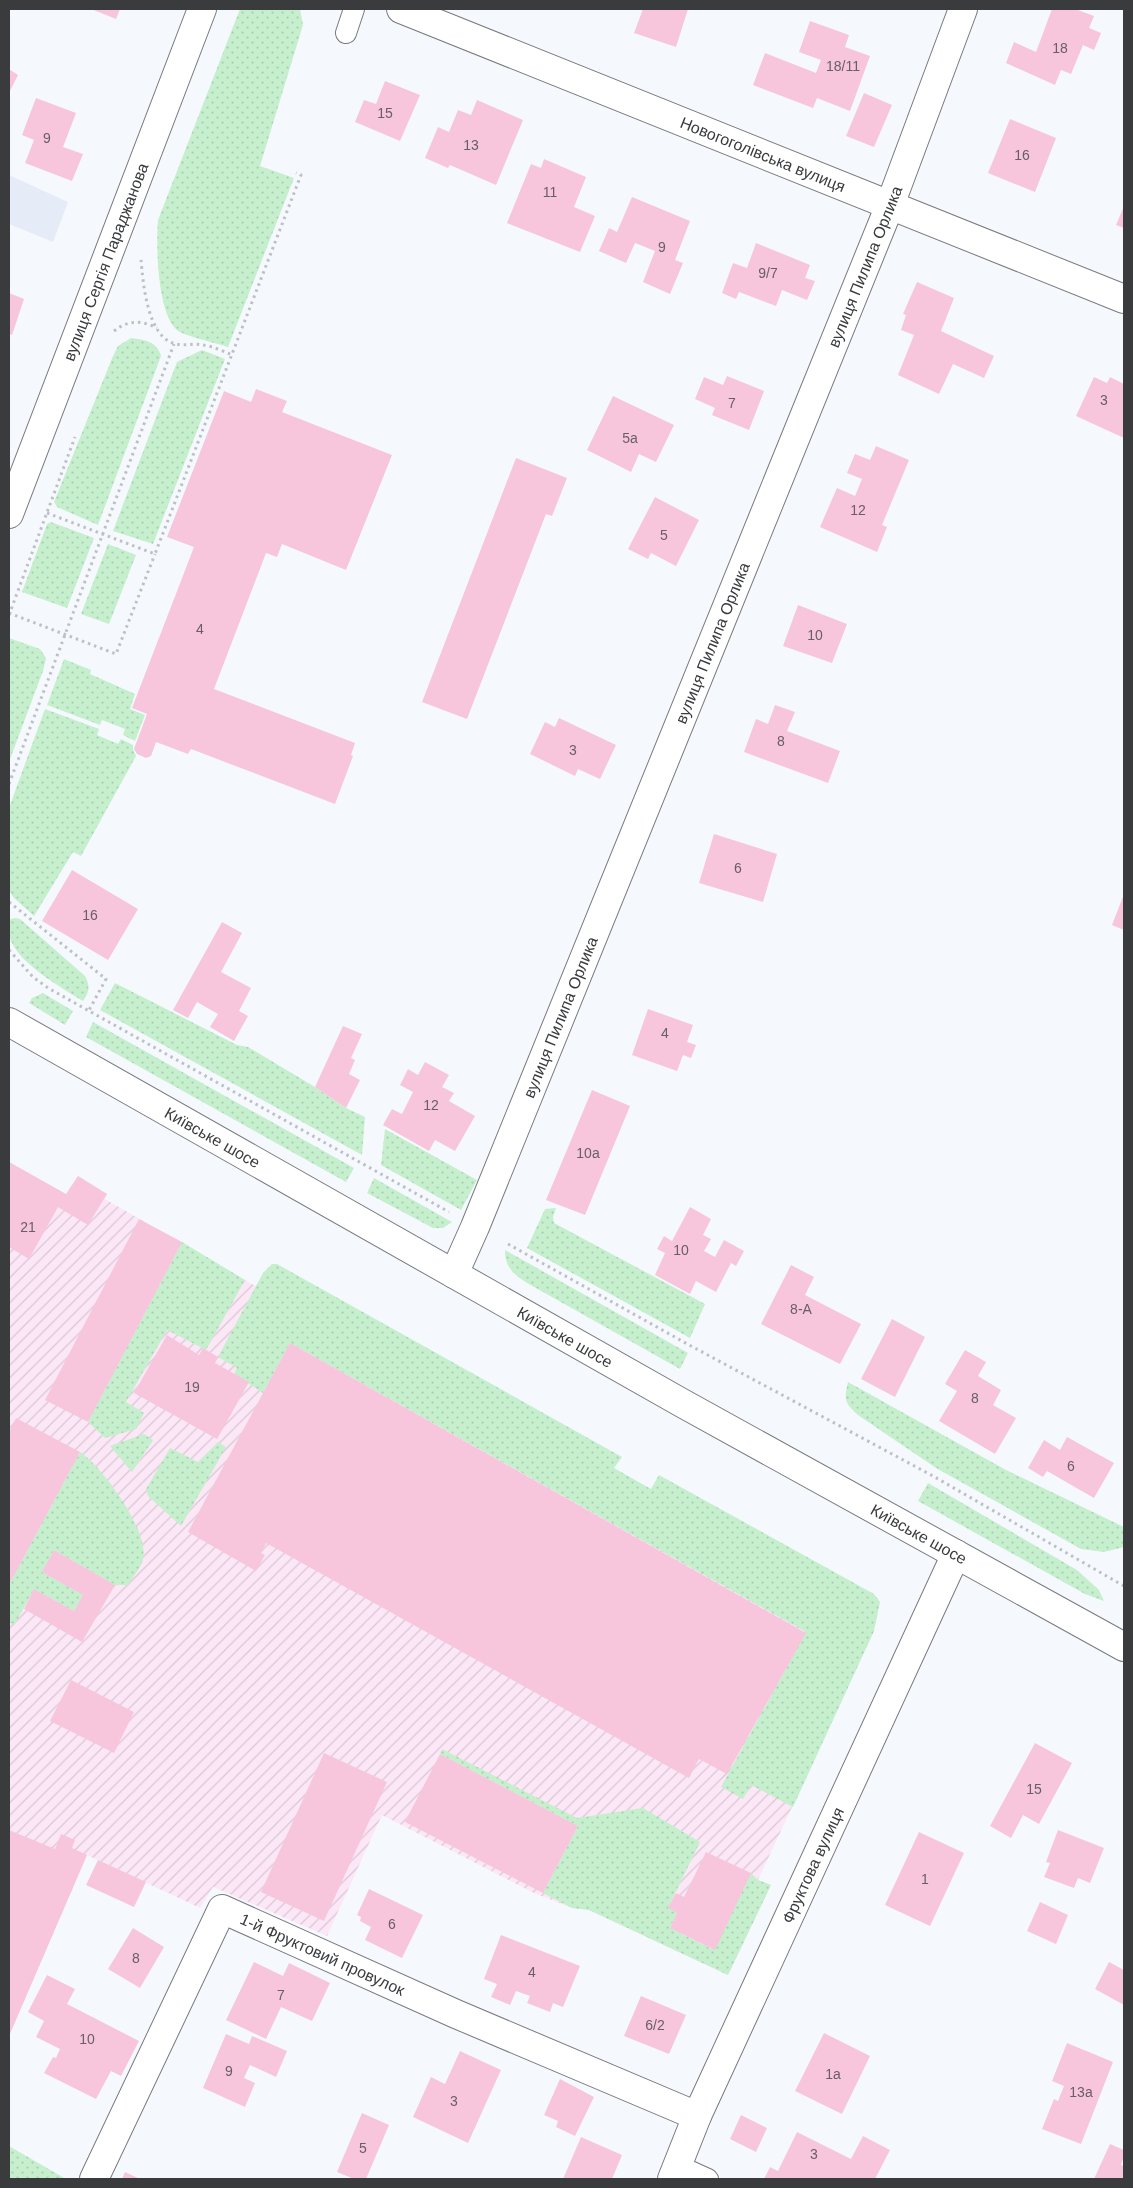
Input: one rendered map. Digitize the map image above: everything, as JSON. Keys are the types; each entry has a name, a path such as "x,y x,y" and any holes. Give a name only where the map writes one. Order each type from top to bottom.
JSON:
{"street":[{"name":"вулиця Сергія Параджанова","path":"9,514 202,9"},
{"name":"Новогоголівська вулиця","path":"401,9 1124,299"},
{"name":"вулиця Пилипа Орлика","path":"454,1274 890,205 963,9"},
{"name":"Київське шосе","path":"9,1022 682,1402 1124,1647"},
{"name":"Фруктова вулиця","path":"675,2172 697,2116 956,1554"},
{"name":"1-й Фруктовий провулок","path":"94,2179 222,1909 465,2018 697,2116"}],"lane":[{"path":"346,33 354,9"},
{"path":"675,2172 708,2179"}],"path":[{"path":"10,613 116,654 301,175 296,173"},
{"path":"141,257 144,294 150,317 157,329 174,344 204,345 232,355"},
{"path":"114,332 130,323 139,322 157,329"},
{"path":"9,784 104,535 174,344"},
{"path":"47,513 155,554"},
{"path":"9,902 106,979 88,1012"},
{"path":"9,950 33,977 88,1012 450,1212"},
{"path":"508,1244 691,1346 932,1476 1124,1586"}],"shaded area":[{"path":"9,175 68,202 53,242 9,224"},
{"path":"9,1162 66,1194 78,1176 107,1194 105,1199 245,1280 874,1631 758,1880 771,1885 728,1975 589,1910 572,1908 534,1893 382,1815 327,1936 213,1887 200,1908 87,1855 9,2036"}],"green space":[{"path":"240,9 300,9 303,25 260,166 294,178 228,347 181,332 170,321 165,309 159,278 157,231 158,220"},
{"path":"131,338 153,344 161,356 98,525 57,507 54,502 113,356 118,346"},
{"path":"202,350 225,359 153,544 113,531 177,362"},
{"path":"51,522 94,538 67,608 22,592 47,524"},
{"path":"108,544 136,555 109,624 81,614"},
{"path":"9,638 40,649 46,658 43,671 9,762"},
{"path":"64,659 91,670 90,674 135,694 130,709 145,715 135,741 123,735 125,729 102,720 100,725 47,705"},
{"path":"45,709 99,729 97,735 118,744 121,739 133,745 136,756 81,856 73,852 34,916 9,891 9,808"},
{"path":"14,918 20,919 85,976 88,988 83,1001 40,973 20,955 13,945 9,933 9,920"},
{"path":"115,983 237,1045 248,1047 346,1108 365,1117 362,1155 100,1010"},
{"path":"43,993 73,1011 65,1025 29,1003 32,998"},
{"path":"93,1022 354,1168 346,1182 86,1037"},
{"path":"385,1129 477,1180 461,1210 381,1165"},
{"path":"374,1178 452,1222 443,1228 433,1228 367,1193"},
{"path":"556,1208 553,1217 554,1223 705,1304 690,1338 527,1248 545,1209"},
{"path":"182,1242 245,1280 206,1350 167,1330 126,1402 144,1413 136,1429 105,1438 88,1422"},
{"path":"505,1250 688,1353 680,1369 522,1280 508,1266"},
{"path":"272,1264 277,1264 622,1457 614,1468 651,1489 659,1475 874,1594 880,1602 874,1631 793,1807 751,1785 743,1799 721,1787 806,1632 290,1343 263,1393 234,1374 237,1368 218,1357 263,1273"},
{"path":"848,1382 1006,1470 1124,1527 1124,1547 1104,1552 1081,1549 936,1468 853,1411 846,1400"},
{"path":"144,1434 153,1440 132,1472 110,1446"},
{"path":"218,1442 226,1447 181,1526 148,1496 146,1489 170,1448 198,1462"},
{"path":"80,1452 100,1471 132,1517 143,1547 142,1562 128,1585 115,1585 54,1550 42,1572 83,1595 74,1611 34,1589 15,1624 9,1623 9,1585"},
{"path":"928,1483 1077,1570 1099,1590 1104,1601 1085,1594 918,1501"},
{"path":"442,1749 577,1818 643,1808 700,1842 668,1908 677,1913 670,1928 714,1950 751,1873 758,1880 771,1885 728,1975 589,1910 572,1908 543,1893 578,1826 440,1754"},
{"path":"9,2146 66,2179 9,2179"}],"building":[{"path":"91,9 120,9 116,19"},
{"path":"643,9 688,9 676,47 634,33"},
{"path":"1052,9 1075,9 1094,16 1089,28 1101,33 1094,50 1083,45 1071,74 1061,70 1055,85 1006,63 1014,42 1036,52"},
{"path":"810,21 849,35 845,47 870,56 850,111 817,98 813,108 753,85 765,53 816,73 821,60 799,52"},
{"path":"9,69 18,75 9,93"},
{"path":"385,81 420,95 400,141 355,122 364,100 376,104"},
{"path":"864,93 892,105 874,147 846,136"},
{"path":"36,98 76,113 63,147 83,154 72,181 25,163 34,140 22,135"},
{"path":"477,100 523,120 496,185 450,165 448,168 425,158 438,127 449,132 458,110 471,115"},
{"path":"1010,119 1056,138 1035,192 988,173"},
{"path":"544,159 586,177 574,207 595,216 580,252 507,223 531,164 541,168"},
{"path":"632,197 690,221 675,260 683,263 670,294 643,282 655,251 635,243 626,263 599,251 609,228 617,232"},
{"path":"1124,206 1124,228 1116,225"},
{"path":"756,243 810,265 805,278 815,281 807,300 782,290 776,306 739,292 736,299 722,293 733,263 747,268"},
{"path":"917,282 954,298 941,331 994,356 984,378 953,364 939,394 898,375 914,335 901,330 906,315 903,314"},
{"path":"9,293 24,299 12,335 9,334"},
{"path":"727,376 764,391 749,430 712,415 715,408 695,399 704,377 723,385"},
{"path":"1094,377 1107,383 1110,377 1124,384 1124,438 1076,416"},
{"path":"256,389 287,401 282,412 392,455 346,570 282,544 277,557 266,553 214,689 355,743 351,755 353,756 335,804 191,749 188,754 156,742 151,756 146,758 137,754 134,749 147,714 132,708 194,547 167,537 224,391 251,402"},
{"path":"613,396 674,425 656,462 639,454 631,472 587,450"},
{"path":"876,446 909,460 882,525 887,527 877,552 820,527 837,488 855,496 862,479 847,473 855,454 870,460"},
{"path":"516,458 567,478 552,516 546,514 467,719 422,702"},
{"path":"655,497 699,520 676,566 651,553 648,559 628,549"},
{"path":"798,605 847,624 832,663 783,646"},
{"path":"775,705 795,712 787,731 840,751 828,783 744,752 756,719 768,724"},
{"path":"559,718 616,745 600,779 578,769 575,776 530,754 545,722 555,727"},
{"path":"714,834 777,854 763,902 699,883"},
{"path":"72,870 138,909 108,960 42,921"},
{"path":"1124,894 1124,930 1112,925"},
{"path":"222,922 242,933 221,972 251,988 239,1011 248,1016 234,1041 210,1027 218,1014 197,1002 188,1018 173,1010"},
{"path":"648,1009 693,1025 687,1042 696,1045 691,1058 683,1055 677,1071 632,1055"},
{"path":"343,1026 362,1034 351,1058 355,1060 349,1074 360,1080 346,1108 315,1087"},
{"path":"425,1062 449,1075 442,1087 454,1093 449,1101 475,1116 455,1151 435,1140 429,1151 383,1125 392,1109 402,1114 413,1092 400,1085 408,1069 418,1075"},
{"path":"592,1090 630,1106 585,1215 546,1200"},
{"path":"9,1162 66,1194 78,1176 107,1194 88,1225 58,1207 29,1259 9,1247"},
{"path":"690,1207 711,1219 703,1235 711,1239 704,1251 715,1257 724,1240 744,1251 736,1266 731,1263 716,1292 696,1281 690,1294 655,1275 665,1253 657,1249 664,1236 672,1241"},
{"path":"139,1219 182,1242 88,1422 45,1400"},
{"path":"791,1265 814,1277 805,1295 861,1324 840,1364 761,1324"},
{"path":"892,1319 925,1337 895,1397 861,1379"},
{"path":"167,1335 199,1355 203,1348 218,1357 215,1363 249,1382 217,1439 134,1393"},
{"path":"290,1343 806,1633 727,1774 699,1759 689,1778 266,1543 261,1553 265,1555 256,1571 188,1532"},
{"path":"965,1350 986,1362 978,1376 1001,1390 993,1405 1016,1418 995,1454 939,1421 957,1391 945,1384"},
{"path":"16,1418 80,1452 9,1585 9,1432"},
{"path":"1067,1437 1114,1463 1094,1498 1047,1471 1043,1477 1028,1468 1044,1440 1060,1450"},
{"path":"54,1550 115,1585 82,1642 24,1609 34,1589 74,1611 83,1595 42,1572"},
{"path":"71,1680 134,1712 114,1753 50,1721"},
{"path":"1035,1743 1072,1763 1039,1824 1023,1815 1011,1838 990,1826"},
{"path":"324,1753 387,1782 324,1921 261,1892"},
{"path":"440,1754 578,1826 543,1893 405,1822"},
{"path":"9,1830 55,1849 61,1834 75,1840 72,1848 87,1855 9,2036"},
{"path":"1058,1830 1104,1848 1090,1883 1078,1878 1074,1888 1044,1877 1050,1863 1046,1862"},
{"path":"919,1832 964,1853 930,1926 885,1905"},
{"path":"706,1852 751,1873 715,1950 670,1928 677,1913 668,1908 676,1893 684,1897"},
{"path":"98,1860 146,1882 134,1907 86,1885"},
{"path":"369,1889 423,1915 402,1958 365,1940 371,1927 360,1921 361,1917 357,1915"},
{"path":"1040,1902 1068,1915 1056,1944 1027,1931"},
{"path":"133,1928 164,1947 140,1988 108,1969"},
{"path":"501,1935 580,1966 563,2007 553,2003 550,2012 527,2003 530,1996 516,1991 510,2005 491,1997 497,1984 484,1979"},
{"path":"254,1962 283,1976 289,1963 330,1983 312,2021 281,2007 266,2039 226,2020"},
{"path":"1109,1962 1124,1970 1124,2005 1095,1989"},
{"path":"47,1975 75,1989 67,2004 139,2041 121,2076 111,2071 96,2099 44,2073 53,2057 56,2058 60,2049 36,2037 44,2021 28,2012"},
{"path":"641,1996 686,2015 669,2054 624,2036"},
{"path":"824,2033 870,2056 842,2114 795,2091"},
{"path":"226,2034 249,2044 252,2036 287,2051 276,2077 250,2065 244,2078 255,2083 245,2107 203,2088"},
{"path":"1067,2043 1113,2062 1081,2144 1042,2129 1054,2099 1058,2101 1064,2086 1052,2081"},
{"path":"460,2051 501,2070 468,2143 413,2117 431,2077 445,2084"},
{"path":"560,2079 594,2097 575,2136 556,2127 558,2121 544,2115"},
{"path":"362,2113 389,2125 366,2179 354,2179 337,2172"},
{"path":"741,2115 767,2128 756,2152 730,2139"},
{"path":"797,2132 851,2159 863,2136 890,2150 875,2179 764,2179 770,2167 778,2171"},
{"path":"581,2137 622,2155 612,2179 563,2179"},
{"path":"1110,2144 1124,2150 1121,2165 1124,2166 1124,2179 1094,2179"},
{"path":"125,2172 140,2179 122,2179"}]}
